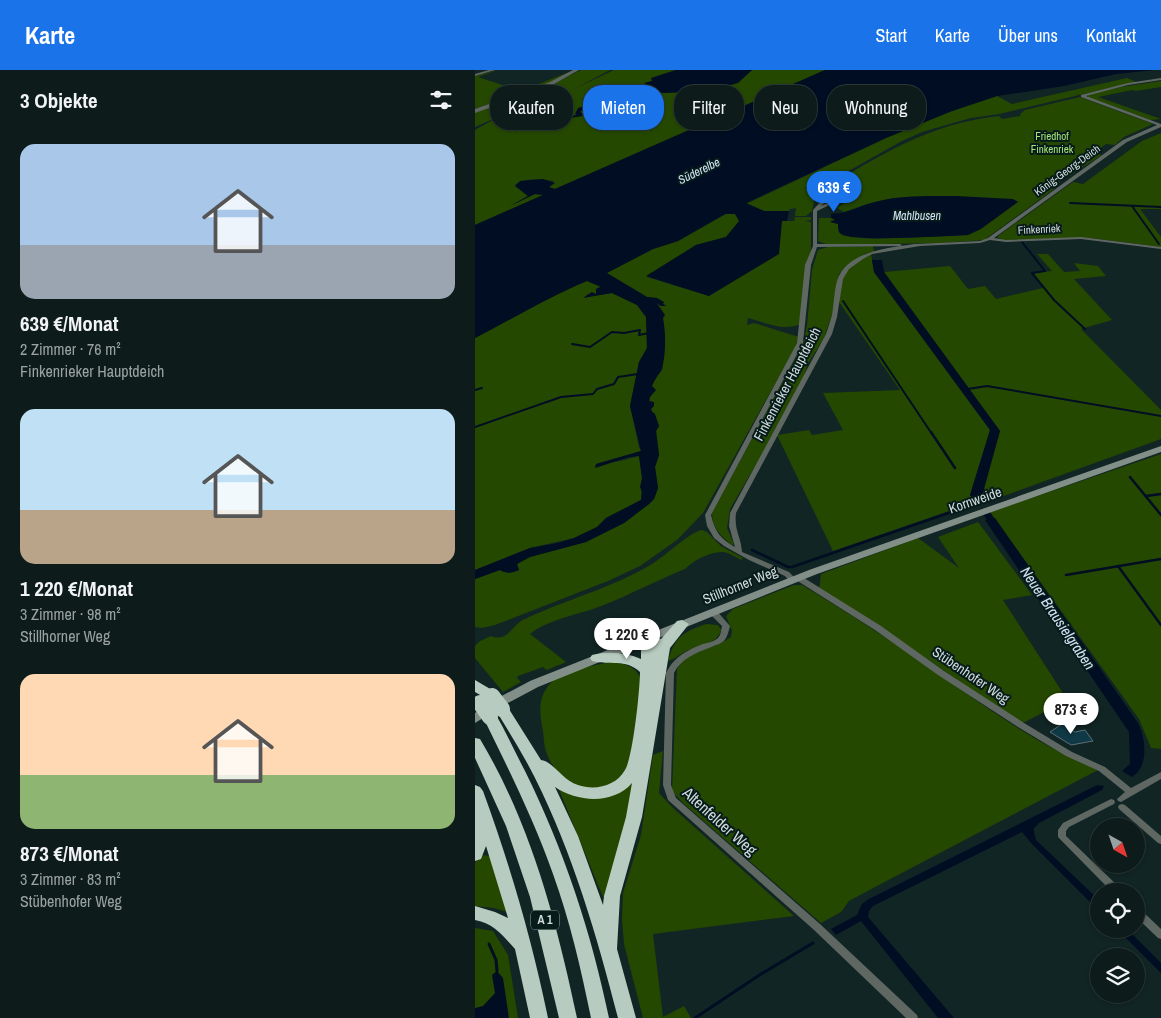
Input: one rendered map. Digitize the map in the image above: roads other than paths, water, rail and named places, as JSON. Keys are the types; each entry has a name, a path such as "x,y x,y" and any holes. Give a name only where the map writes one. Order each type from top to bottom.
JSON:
{"highway":[{"path":"609,948 612,896 634,817 663,648 668,639 682,624"},
{"path":"489,715 552,776 569,789 596,793 617,788 632,774 635,766 648,671 648,638 659,643 663,648"},
{"path":"597,658 627,658 637,662 648,671"},
{"path":"475,685 482,698"},
{"name":"A 1","path":"482,698 525,784 550,843 570,899 587,958 601,1018"},
{"name":"A 1","path":"475,743 514,826 542,908 568,1018"},
{"path":"528,751 563,819 586,878 609,948 627,1018"},
{"path":"475,855 479,844 480,832 477,795"},
{"path":"477,795 517,918 528,959 539,1018"},
{"path":"475,913 494,918 504,924 518,940 528,959"}],"main road":[{"name":"Kornweide","path":"796,579 1161,450"},
{"name":"Stillhorner Weg","path":"489,715 500,702 534,684 796,579"}],"street":[{"path":"475,75 493,70"},
{"path":"475,111 547,85 577,70"},
{"path":"1161,80 1128,84 1082,96 1161,125"},
{"name":"König-Georg-Deich","path":"990,239 1125,141 1161,125"},
{"path":"833,195 843,196 842,199 815,210 833,195"},
{"name":"Finkenrieker Hauptdeich","path":"796,579 726,545 713,533 708,523 709,511 801,343 808,265 815,246 815,210"},
{"name":"Finkenriek","path":"919,245 980,242 990,239 1006,241 1081,238 1161,248"},
{"path":"815,246 919,245"},
{"name":"Finkenrieker Hauptdeich","path":"739,552 731,528 733,513 829,334 834,317 841,274 866,255 919,245"},
{"name":"Stübenhofer Weg","path":"796,579 878,628 941,673 1069,754 1104,770 1131,792"},
{"name":"Altenfelder Weg","path":"713,612 726,626 723,637 719,641 680,658 675,663 670,674 667,785 669,793 680,807 817,927 913,1018"},
{"path":"1109,883 1062,837 1063,830 1066,825 1111,802 1115,807 1122,803 1131,792 1161,775"},
{"path":"1122,803 1161,841"},
{"path":"1145,920 1161,935"}],"water":[{"path":"676,70 752,70 738,83 730,85 674,85 674,93 664,93 664,85 644,85 652,81 651,78"},
{"name":"Süderelbe","path":"825,70 1155,70 1116,74 1064,86 997,96 926,122 926,85 827,85 827,130 906,130 746,203 764,211 789,211 787,221 782,221 779,254 709,296 646,276 696,245 726,237 739,221 735,214 725,214 678,241 653,249 607,273 647,297 657,298 664,302 663,304 666,306 661,306 656,302 665,315 663,318 665,350 662,369 652,386 656,390 649,401 654,402 654,406 650,410 655,414 659,426 656,431 659,455 655,467 658,488 654,499 624,523 586,542 530,557 517,564 519,570 516,571 507,573 500,570 475,579 475,570 530,548 574,538 597,527 606,518 641,500 642,492 640,487 642,478 639,456 629,457 595,468 596,464 641,451 630,406 639,362 647,348 646,317 637,305 612,293 583,298 592,292 596,294 596,289 601,287 587,281 544,301 475,338 475,225 543,195 535,194 510,206 528,196 515,186 520,181 543,179 555,183 549,187 555,189 689,130 744,130 744,106 754,101 754,130 817,130 817,85 791,85"},
{"path":"583,107 580,112 583,114 582,116 573,117 577,115 575,114 578,108"},
{"name":"Mahlbusen","path":"956,196 1013,199 1018,202 981,229 968,235 862,238 841,234 838,230 838,224 830,222 835,220 831,218 831,214 837,214 879,201 908,197"},
{"path":"872,260 882,260 884,272 1000,431 981,500 975,502 970,495 990,430 874,272"},
{"path":"995,518 1138,723 1143,737 1144,752 1141,766 1132,777 1122,771 1130,764 1129,732 985,520"},
{"path":"1097,785 1104,786 1102,790 1039,823 1034,828 1036,840 1090,891 1090,902 1022,832 873,906 869,911 868,917 954,1018 938,1018 861,921 836,935 831,929 857,915 862,904"},
{"path":"1126,938 1136,938 1161,963 1161,973 1145,957 1145,948 1136,948"},
{"path":"497,971 503,978 509,1018 475,1018 475,1008 483,1006 495,993 492,975"}],"waterway":[{"path":"1070,203 1161,207"},
{"path":"1132,206 1159,244"},
{"path":"1022,242 1045,271 1032,273 1054,300 1085,329"},
{"path":"843,301 932,434"},
{"path":"572,344 590,347 612,332 624,333 640,330 639,335 649,333"},
{"path":"475,427 561,397 593,394 597,389 614,384 618,377 638,374"},
{"path":"968,389 987,386 1161,416"},
{"path":"475,390 482,388"},
{"path":"931,432 955,468"},
{"path":"1130,477 1161,515"},
{"path":"1146,496 1161,494"},
{"path":"752,550 788,567 792,567 963,508"},
{"name":"Neuer Brausielgraben","path":"987,514 996,528"},
{"path":"1118,566 1161,559"},
{"path":"1066,575 1118,566"},
{"path":"1118,566 1161,625"},
{"path":"695,1018 761,974 813,943"},
{"path":"489,944 496,960 497,971"}],"park label":[{"name":"Friedhof Finkenriek","path":"1052,142"}]}
